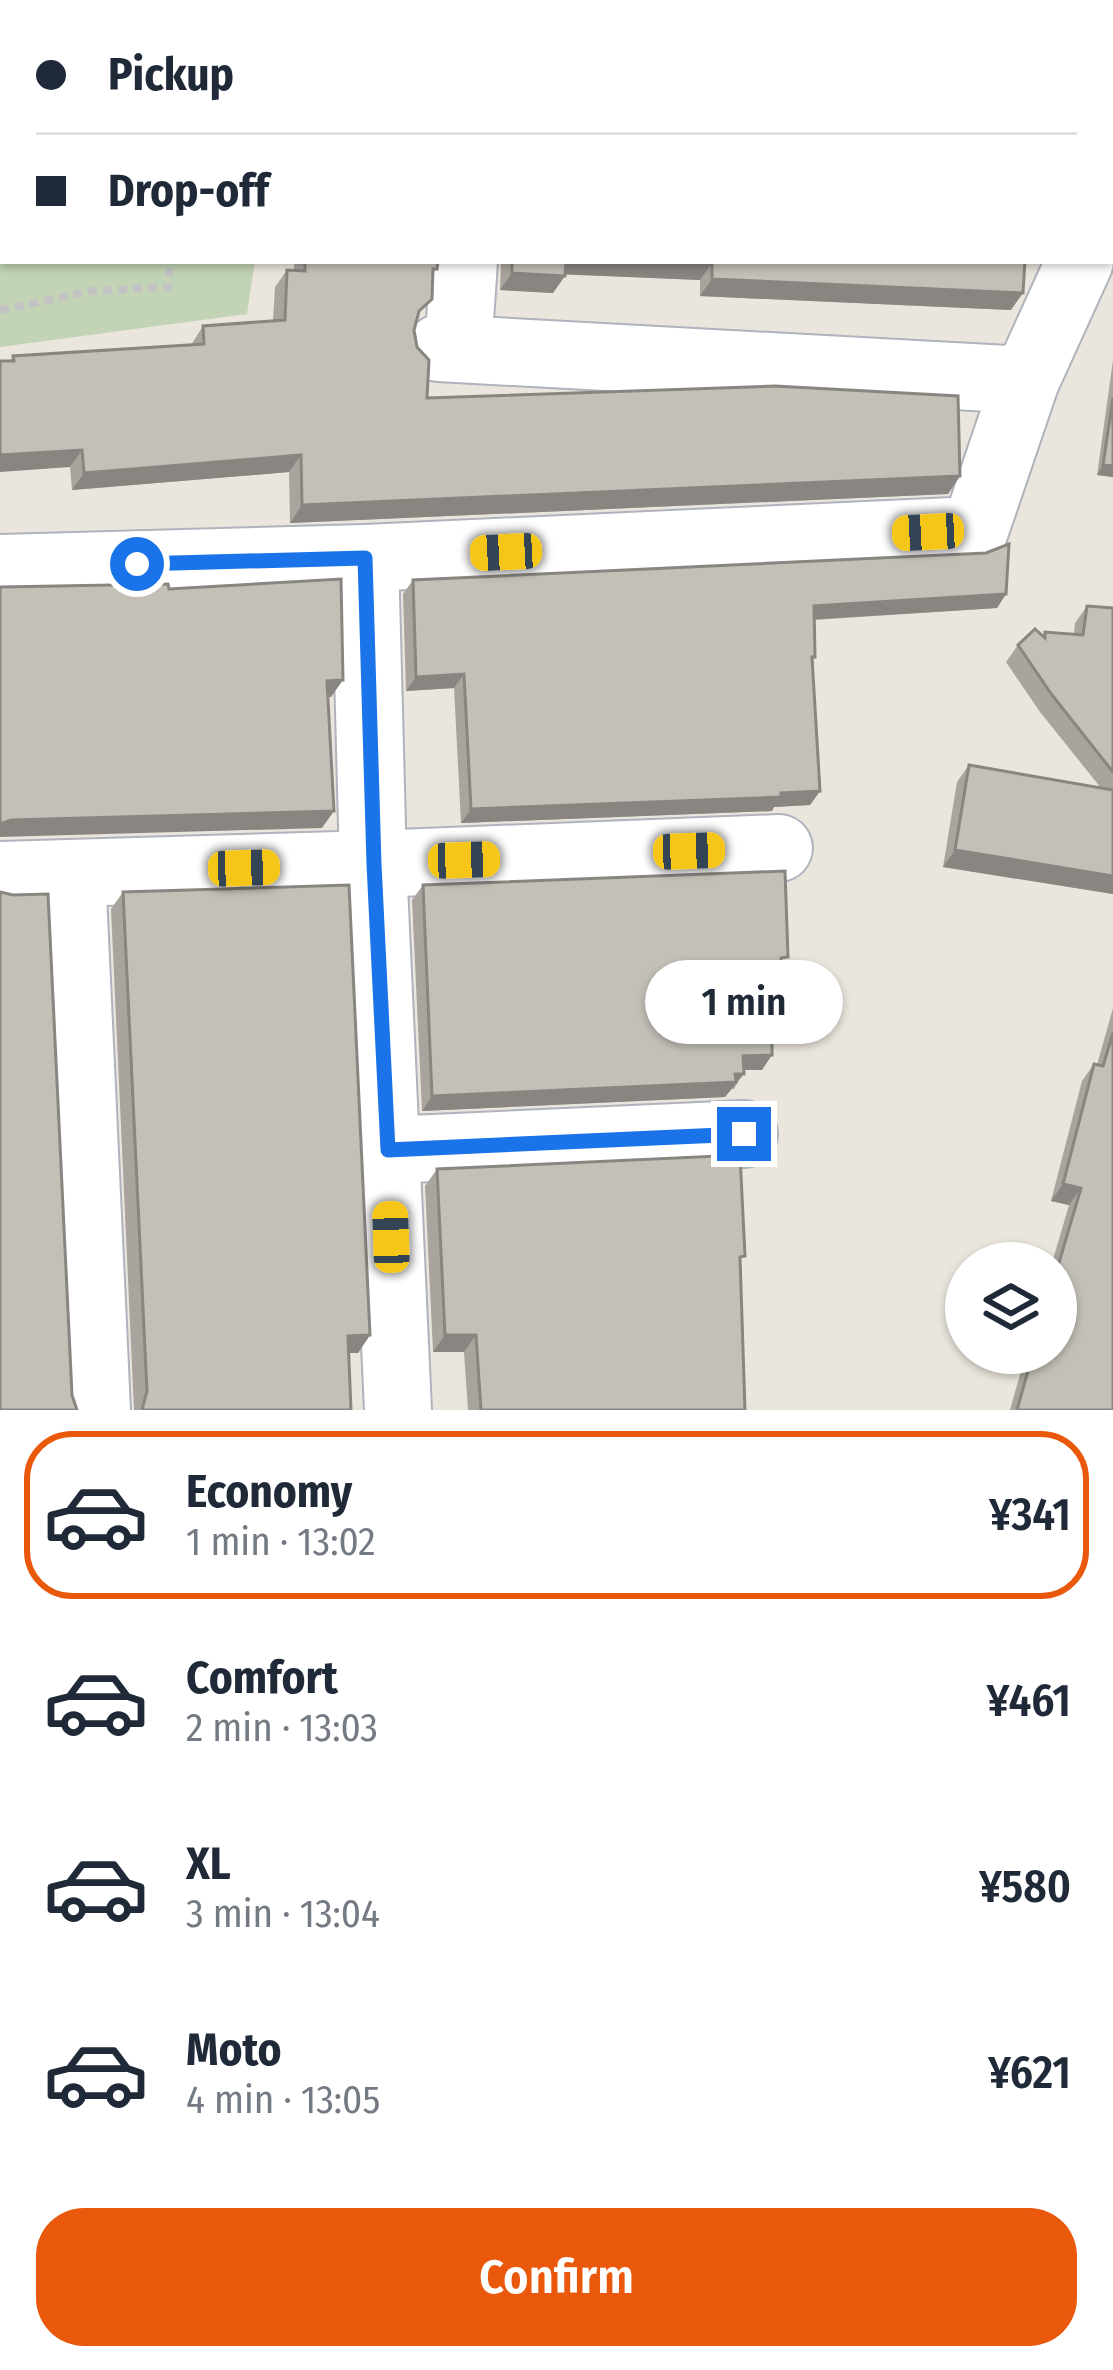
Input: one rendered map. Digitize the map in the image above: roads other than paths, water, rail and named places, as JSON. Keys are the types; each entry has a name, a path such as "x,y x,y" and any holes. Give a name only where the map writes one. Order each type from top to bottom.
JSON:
{"street":[{"path":"463,264 448,348 1026,380"},
{"path":"0,568 365,558 975,530 1026,380 1079,264"},
{"path":"365,558 398,1410"},
{"path":"0,875 779,848"},
{"path":"72,873 97,1410"},
{"path":"388,1150 744,1134"}]}
